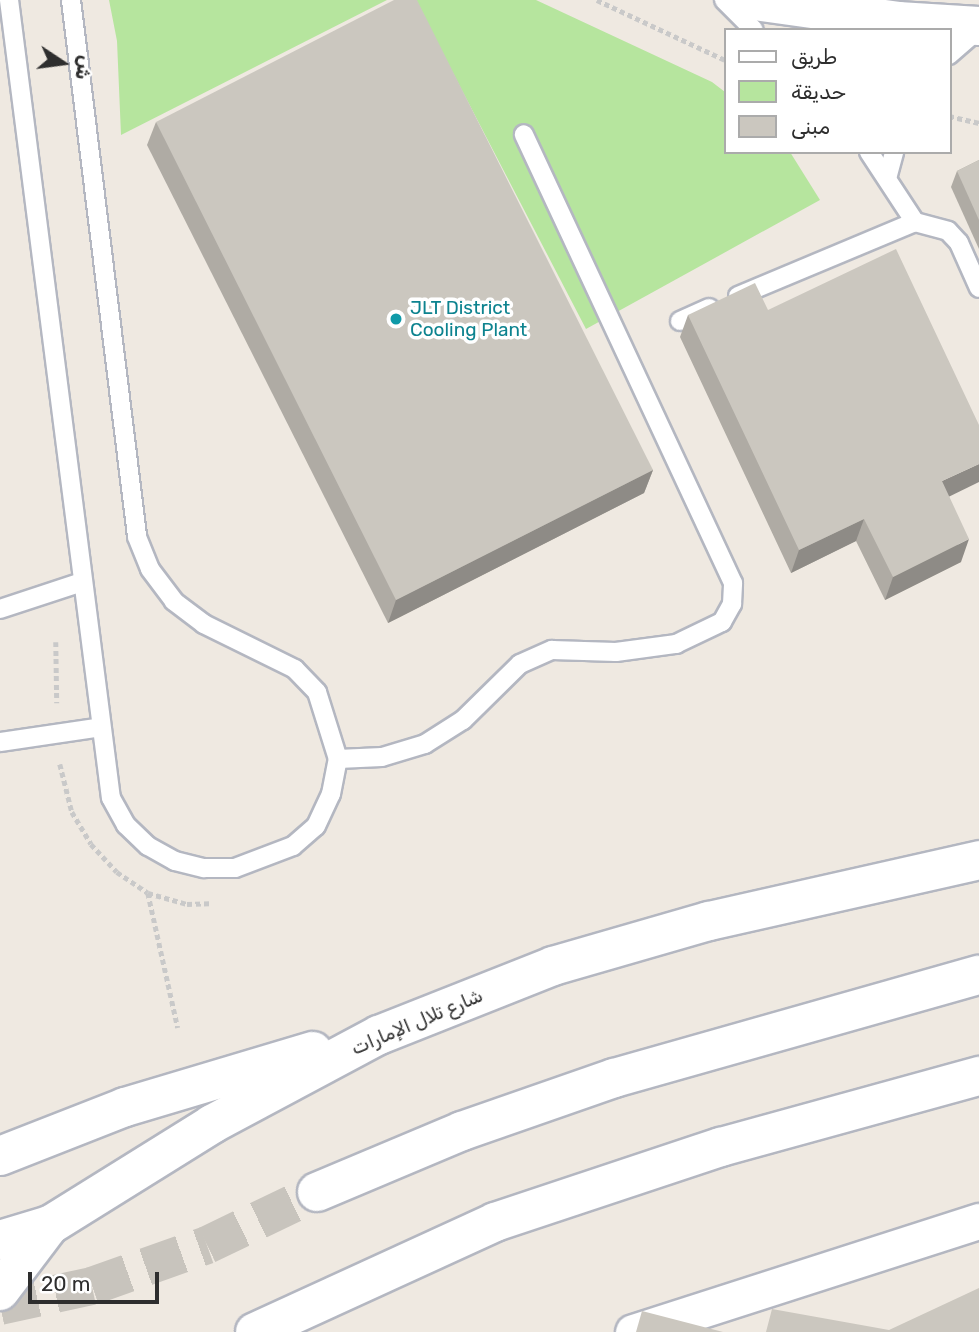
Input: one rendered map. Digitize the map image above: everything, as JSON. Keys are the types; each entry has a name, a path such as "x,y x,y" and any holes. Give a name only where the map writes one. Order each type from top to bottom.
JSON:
{"main road":[{"path":"747,0 898,22 979,28"},
{"name":"شارع تلال الإمارات","path":"0,1240 50,1225 212,1124 379,1035 553,966 709,921 979,860"},
{"path":"317,1192 462,1131 614,1078 979,975"},
{"path":"0,1156 209,1080 379,1035"},
{"path":"255,1332 495,1222 721,1147 979,1076"},
{"path":"0,1291 50,1225"}],"street":[{"path":"633,1332 979,1221"}],"lane":[{"path":"9,0 111,798 126,825 148,846 174,861 204,868 235,868 293,846 316,826 331,794 338,759 317,692 295,669 204,624 174,601 150,569 137,536 71,0"},
{"path":"724,0 752,28"},
{"path":"951,53 979,28"},
{"path":"338,759 382,757 425,744 463,720 520,664 552,650 626,652 677,644 722,622 732,604 733,583 524,134"},
{"path":"871,154 888,175 915,222"},
{"path":"888,175 893,154"},
{"path":"680,321 915,222 948,231 959,243 979,288"},
{"path":"0,609 82,582"},
{"path":"0,742 101,727"}],"path":[{"path":"597,0 724,60"},
{"path":"951,117 979,123"},
{"path":"148,893 178,1028"}],"green space":[{"path":"109,0 387,0 121,135 117,41"},
{"path":"415,0 536,0 712,82 724,91 724,154 791,154 820,200 586,329"}],"building":[{"name":"JLT District Cooling Plant","path":"394,0 417,0 653,470 396,600 156,122"},
{"path":"979,160 979,220 957,171"},
{"path":"896,249 979,425 979,464 942,481 969,539 893,577 864,519 799,550 688,315 755,283 768,310"},
{"path":"979,1288 979,1332 766,1332 772,1309 889,1330"},
{"path":"642,1311 723,1332 636,1332"}],"tunnel":[{"path":"0,1306 92,1286 207,1245 317,1192"}],"place":[{"name":"JLT District Cooling Plant","path":"396,319"}]}
